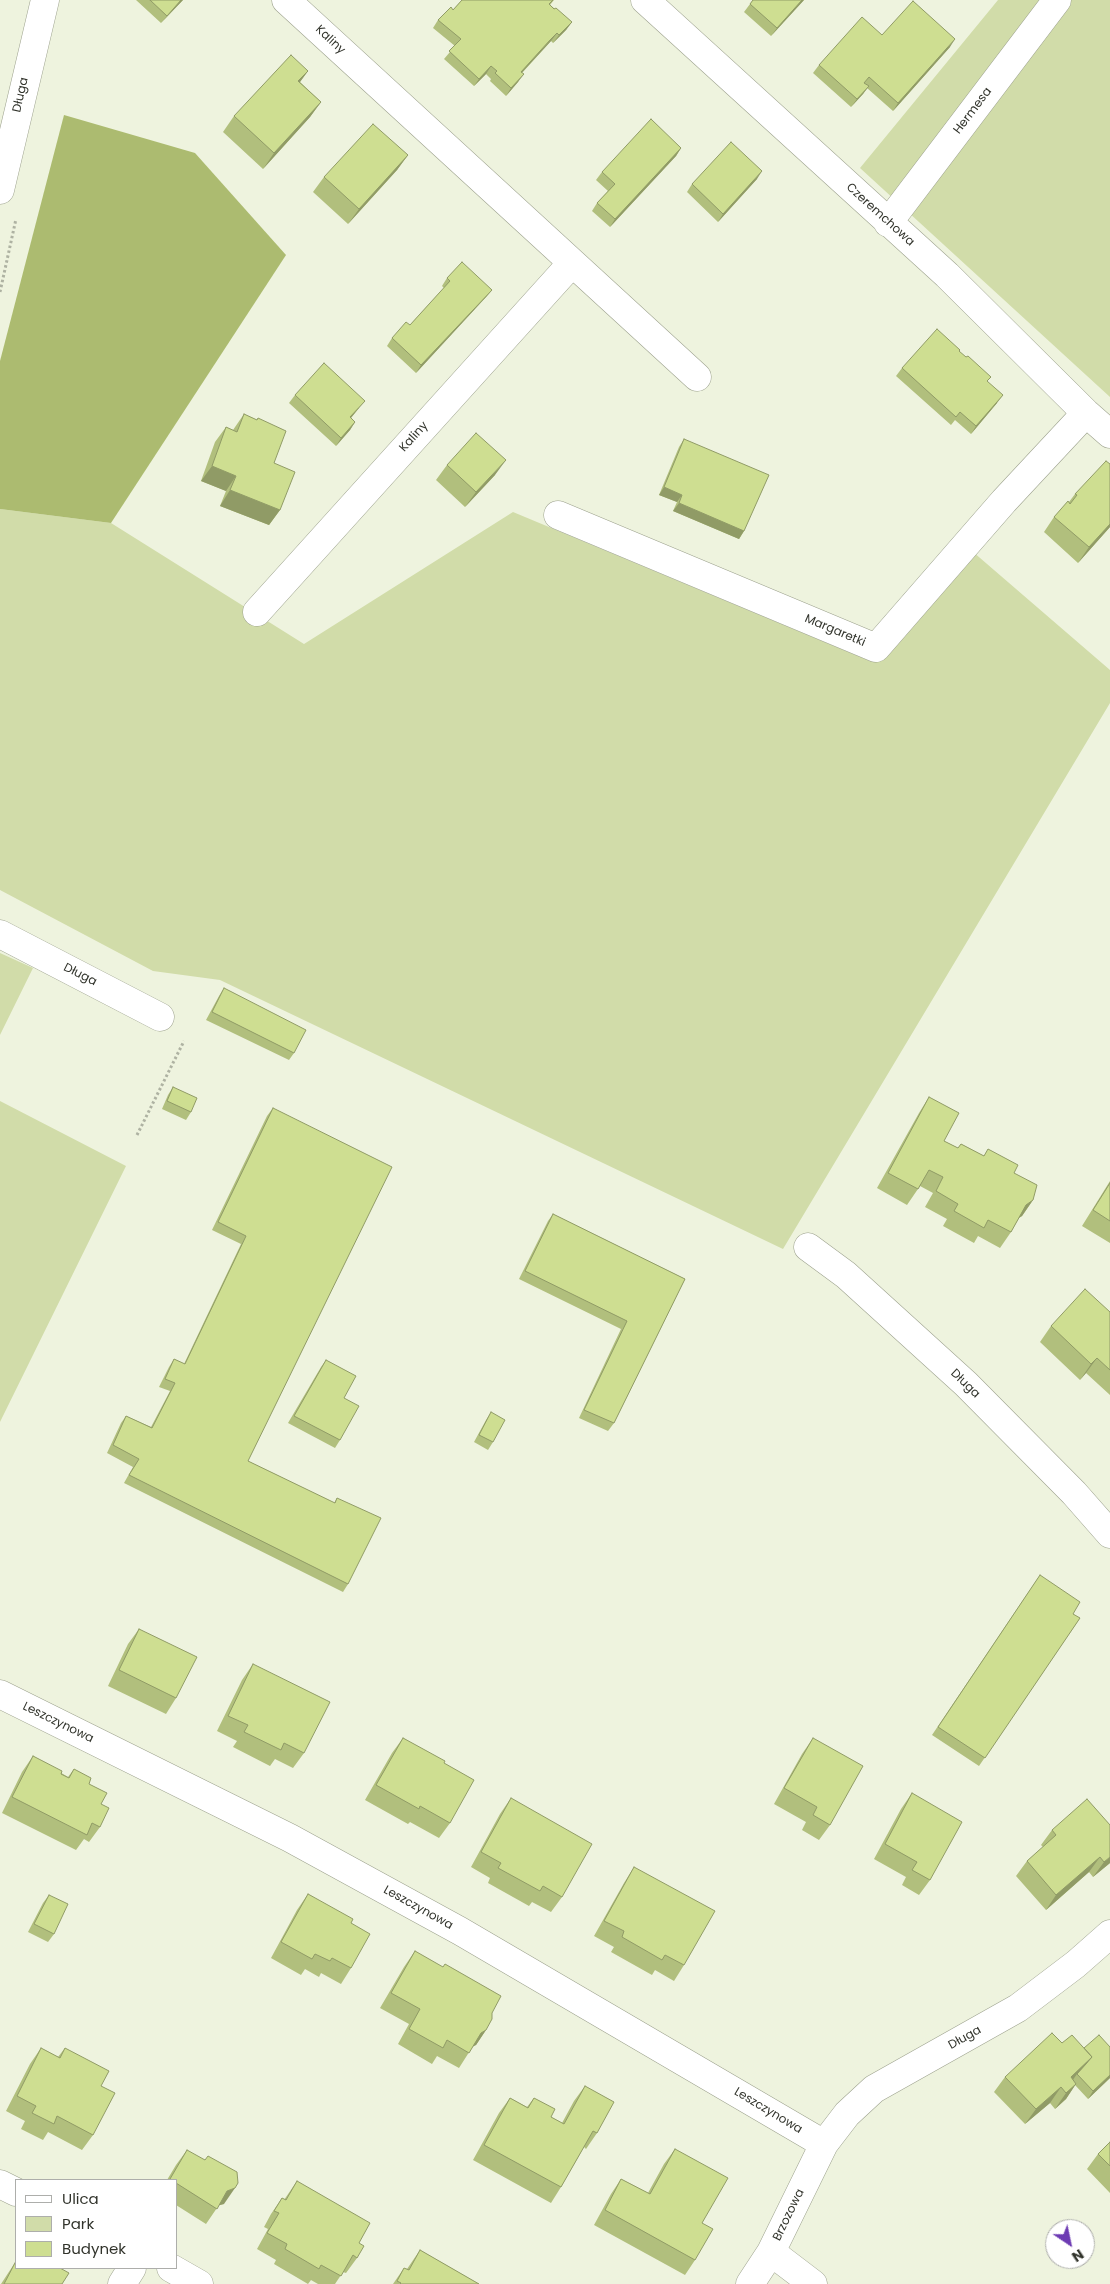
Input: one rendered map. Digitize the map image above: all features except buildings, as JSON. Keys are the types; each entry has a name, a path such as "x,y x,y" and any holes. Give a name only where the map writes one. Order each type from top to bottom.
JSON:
{"street":[{"name":"Długa","path":"0,190 45,0"},
{"name":"Kaliny","path":"286,0 697,377"},
{"name":"Czeremchowa","path":"645,0 888,223 947,274 1086,413 1110,434"},
{"name":"Hermesa","path":"888,223 1057,0"},
{"name":"Kaliny","path":"257,612 572,263"},
{"name":"Margaretki","path":"558,515 876,648 1004,501 1086,413"},
{"name":"Długa","path":"0,934 160,1016"},
{"name":"Długa","path":"808,1247 846,1275 966,1384 1109,1530"},
{"name":"Leszczynowa","path":"0,1694 316,1852 460,1931 824,2144"},
{"name":"Długa","path":"824,2144 847,2114 874,2089 1018,2008 1076,1964 1110,1934"},
{"name":"Brzozowa","path":"750,2284 771,2252 824,2144"},
{"path":"0,2184 15,2192"},
{"path":"771,2252 813,2284"},
{"path":"122,2284 131,2269"},
{"path":"173,2269 199,2284"}],"path":[{"path":"137,1135 184,1040"}],"green space":[{"path":"998,0 1110,0 1110,397 860,168"},
{"path":"64,115 195,153 286,255 111,523 0,509 0,361"},
{"path":"0,509 111,523 304,644 513,512 870,661 965,545 1110,670 1110,703 783,1249 220,980 153,971 0,890"},
{"path":"0,953 33,968 0,1035"},
{"path":"0,1101 126,1166 0,1422"}]}
